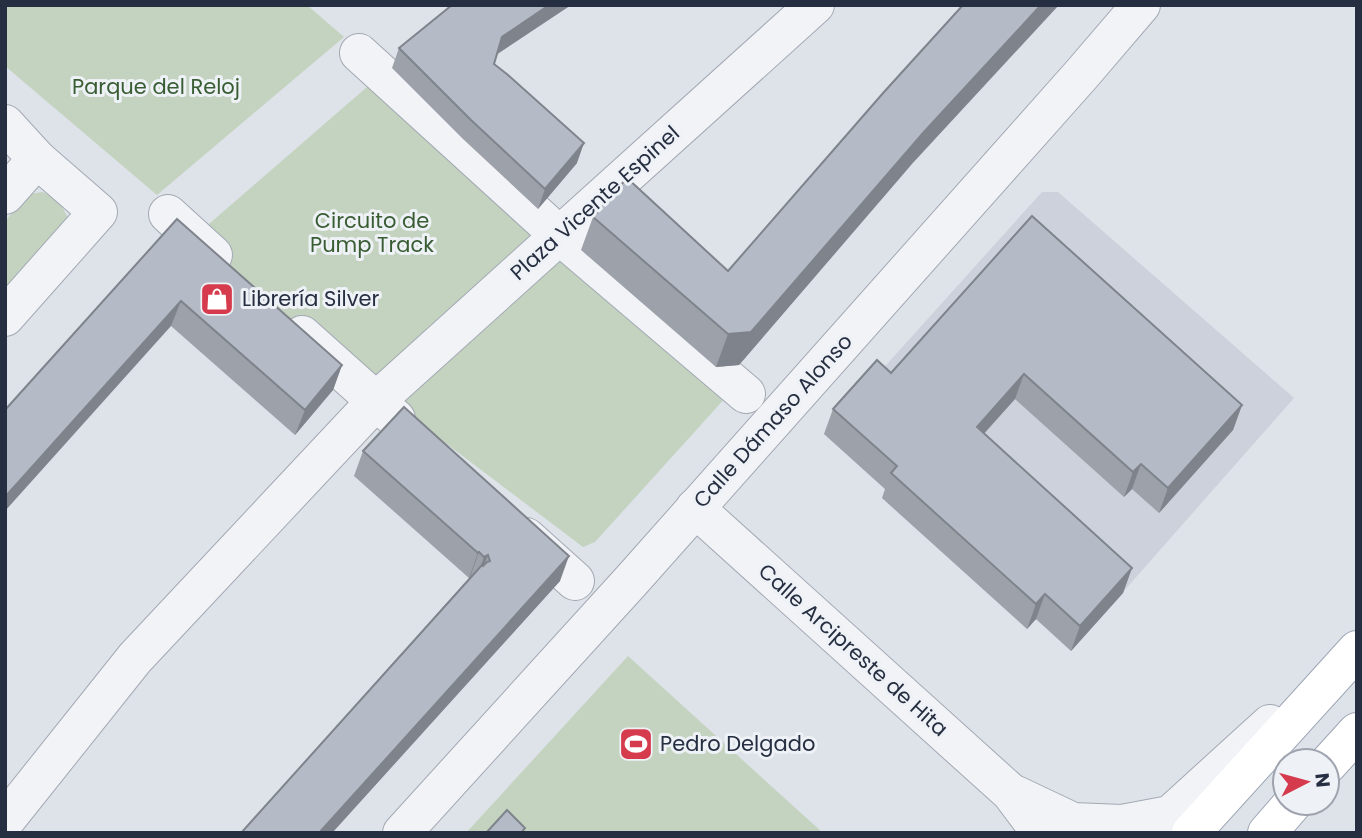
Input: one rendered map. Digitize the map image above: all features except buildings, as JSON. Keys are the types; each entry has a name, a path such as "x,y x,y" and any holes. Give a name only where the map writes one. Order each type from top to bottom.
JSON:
{"main road":[{"path":"1191,833 1357,648"},
{"path":"1341,750 1357,732"},
{"path":"1267,833 1281,817"}],"street":[{"name":"Plaza Vicente Espinel","path":"5,821 135,658 376,401 815,5"},
{"name":"Calle Dámaso Alonso","path":"402,833 1059,101 1141,5"},
{"path":"359,53 559,235 746,394"},
{"path":"5,124 37,159 98,212 5,317"},
{"path":"5,195 37,159"},
{"path":"168,214 239,278"},
{"path":"278,313 416,438"},
{"name":"Calle Arcipreste de Hita","path":"695,508 1011,793 1041,833"},
{"path":"498,511 575,581"},
{"name":"Calle Arcipreste de Hita","path":"1011,793 1073,822 1122,824 1170,815 1357,648"}],"shaded area":[{"path":"1042,192 1058,192 1294,398 1071,651 1036,619 1027,629 882,498 887,491 824,434"}],"green space":[{"name":"Parque del Reloj","path":"5,5 307,5 344,37 157,195 5,66"},
{"name":"Circuito de Pump Track","path":"382,74 547,224 377,381 357,384 200,242 202,230"},
{"path":"43,192 59,201 67,216 63,226 5,298 5,221 29,194"},
{"path":"559,235 727,396 595,542 583,547 394,404"},
{"name":"Pedro Delgado","path":"628,656 823,833 466,833"}],"place":[{"name":"Librería Silver","path":"217,299"},
{"name":"Pedro Delgado","path":"636,744"}]}
